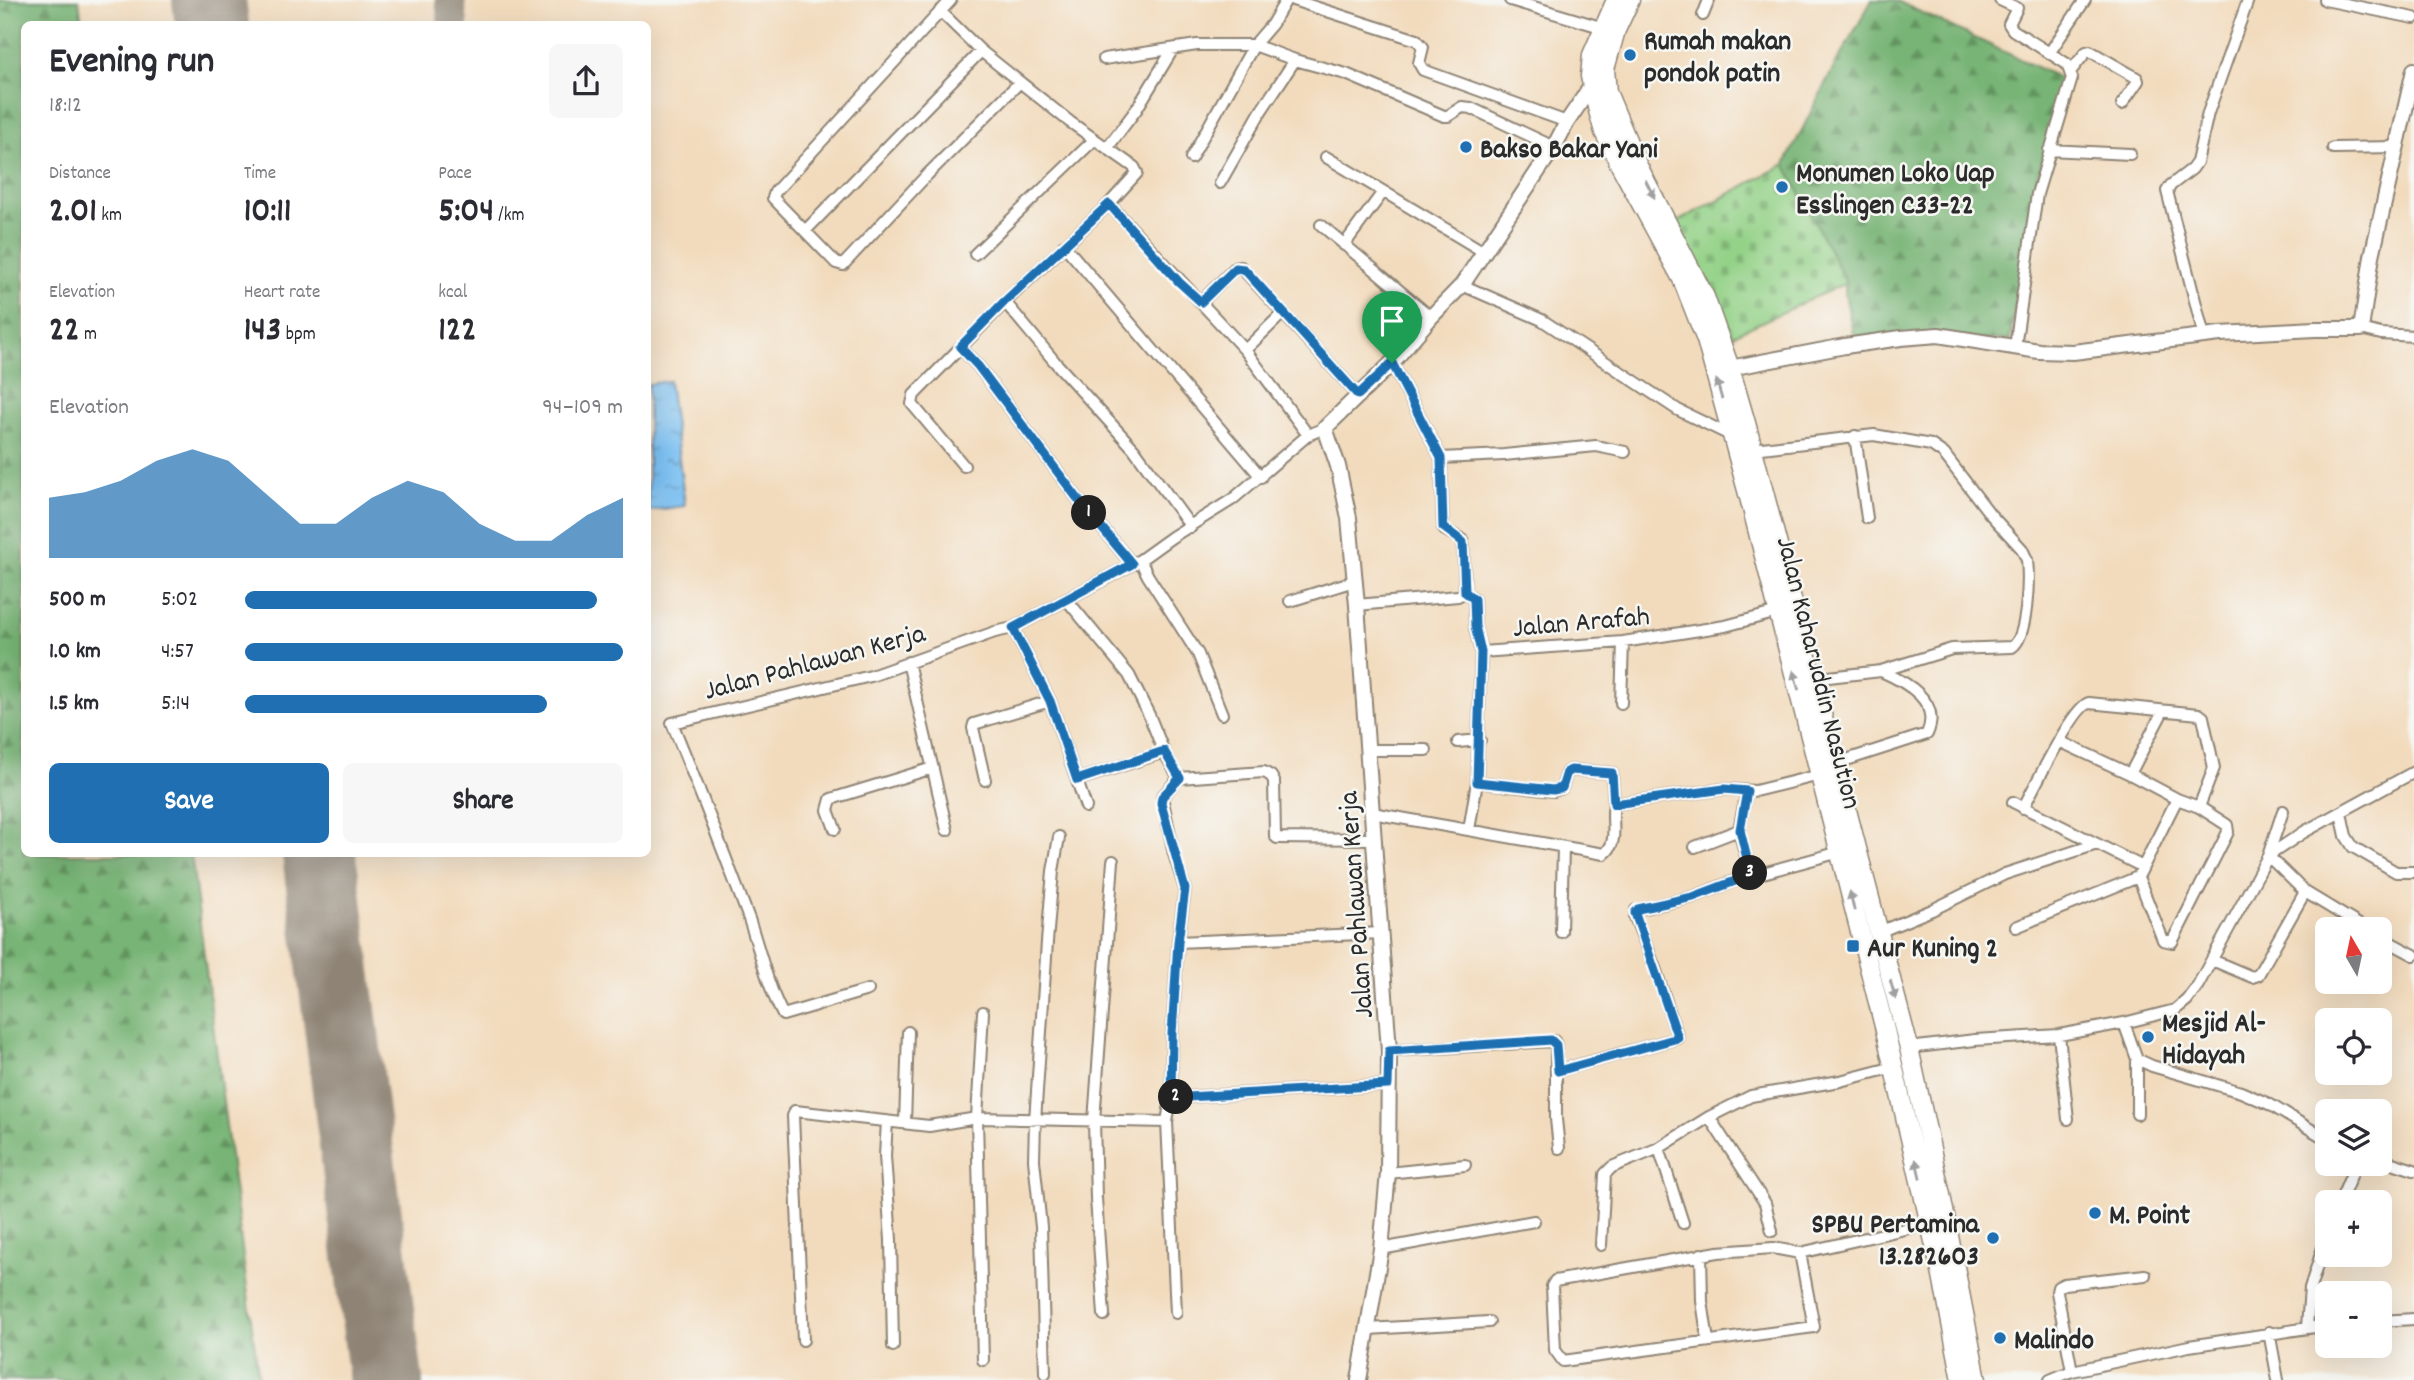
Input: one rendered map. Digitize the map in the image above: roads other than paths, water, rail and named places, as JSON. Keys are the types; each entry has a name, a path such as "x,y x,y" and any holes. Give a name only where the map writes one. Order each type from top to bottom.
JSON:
{"highway":[{"name":"Jalan Kaharuddin Nasution","path":"1616,0 1592,55 1604,132 1619,165 1682,279 1706,340 1732,436 1758,503 1811,679 1840,852 1931,1223 1977,1380"},
{"name":"Jalan Kaharuddin Nasution","path":"1598,83 1605,69 1616,30 1630,0"},
{"name":"Jalan Kaharuddin Nasution","path":"1598,83 1607,92 1637,164 1705,297 1730,368 1753,449 1758,503 1778,612 1879,932 1909,1048 1941,1195 1962,1380"}],"street":[{"path":"951,0 775,192 775,200 836,262 843,265 927,175 1020,82"},
{"path":"1191,158 1254,44 1272,24 1286,0"},
{"path":"1293,0 1417,40 1423,47 1419,63 1423,70 1567,122"},
{"path":"1510,0 1604,28"},
{"path":"1703,15 1709,0"},
{"path":"2000,0 2017,8 2009,24 2012,30 2067,64 2071,84 2037,194 2015,347"},
{"path":"2050,52 2085,0"},
{"path":"2204,336 2167,191 2197,162 2208,113 2248,0"},
{"path":"2325,0 2414,18"},
{"path":"940,11 981,51 1094,140 1134,167 1137,173 1109,204 1004,302 914,395 912,404 964,466"},
{"path":"1104,59 1197,46 1254,44 1295,60 1346,74 1444,116 1462,107 1471,108 1554,147"},
{"path":"1108,148 1136,110 1173,49"},
{"path":"806,231 981,51"},
{"path":"2070,72 2086,52 2090,51 2137,78 2138,81 2123,104"},
{"path":"1220,183 1261,111 1295,60"},
{"path":"2361,329 2372,256 2409,111 2414,71"},
{"name":"Jalan Pahlawan Kerja","path":"868,990 783,1015 774,997 762,955 716,831 672,723 870,676 1013,628 1136,562 1191,527 1261,477 1308,435 1325,428 1392,363 1462,285 1554,147 1567,122 1598,83"},
{"path":"975,254 1094,140"},
{"path":"2333,148 2398,147"},
{"path":"2049,150 2130,155"},
{"path":"1326,157 1484,252"},
{"path":"1344,245 1382,192"},
{"path":"1109,204 1179,282 1245,349 1308,435"},
{"path":"1321,225 1431,317"},
{"path":"1065,245 1261,477"},
{"path":"1201,302 1240,267 1358,395"},
{"path":"1462,285 1542,320 1678,410 1732,436"},
{"path":"1004,302 1071,381 1134,449 1191,527"},
{"path":"1245,349 1283,313"},
{"path":"1730,368 1845,345 1938,335 2015,347 2073,352 2204,336 2315,328 2361,329 2381,334 2414,336"},
{"path":"960,347 978,366 1081,503 1148,576 1198,654 1222,714"},
{"path":"1392,363 1441,458 1443,527 1463,540 1465,592 1474,599 1475,626 1481,652"},
{"name":"Jalan Pahlawan Kerja","path":"1325,428 1345,496 1357,605 1389,1051 1388,1173 1381,1249 1359,1380"},
{"path":"1753,449 1874,435 1922,442 1936,447 2027,559 2023,631 2017,644 2012,647 1952,649 1881,670 1811,679"},
{"path":"1855,436 1867,518"},
{"path":"1441,458 1596,446 1625,452"},
{"path":"1290,601 1354,581"},
{"path":"1357,605 1458,596 1465,592"},
{"path":"1067,600 1129,675 1164,751 1180,778"},
{"name":"Jalan Arafah","path":"1469,830 1477,782 1481,652 1623,642 1725,626 1778,612"},
{"path":"1013,628 1050,701 1086,807"},
{"path":"1621,703 1623,642"},
{"path":"908,662 947,830"},
{"path":"1614,804 1724,789 1747,791 1827,769 1927,734 1931,725 1928,704 1910,684 1881,670"},
{"path":"985,780 973,728 975,724 1050,701"},
{"path":"2059,741 2177,799 2199,807 2225,823 2228,831 2172,942 2163,940 2140,872 2097,844 2018,805 2080,707 2085,704 2199,714 2204,719 2214,768 2199,807"},
{"path":"2130,774 2163,711"},
{"path":"1458,742 1479,740"},
{"path":"1367,750 1426,750"},
{"path":"1077,780 1164,751"},
{"path":"835,829 828,810 831,799 933,768"},
{"path":"1372,813 1563,847 1604,853 1609,851 1614,837 1612,773 1571,770 1567,772 1562,788 1553,790 1477,782"},
{"path":"1176,1313 1167,1122 1171,1098 1172,1034 1184,886 1161,803 1162,797 1180,778 1264,772 1274,781 1277,838 1375,839"},
{"path":"2268,856 2304,832 2414,772"},
{"path":"1747,791 1740,830 1751,875"},
{"path":"2016,927 2140,872 2177,799"},
{"path":"1909,1048 1975,1040 2059,1035 2175,1010 2192,994 2212,960 2268,856 2283,811"},
{"path":"2341,813 2346,836 2353,847 2396,872 2414,872"},
{"path":"1695,847 1740,830"},
{"path":"1045,1373 1041,1227 1034,1160 1035,1121 1053,870 1059,837"},
{"path":"1879,932 1932,910 1996,877 2097,844"},
{"path":"1561,932 1563,847"},
{"path":"1558,1071 1678,1038 1635,913 1638,909 1693,897 1751,875 1840,852"},
{"path":"2268,856 2305,892 2346,917"},
{"path":"1104,1315 1094,1121 1113,861"},
{"path":"2212,960 2252,977 2258,975 2305,892"},
{"path":"1178,942 1382,933"},
{"path":"2392,943 2414,955"},
{"path":"984,1012 977,1118 984,1360"},
{"path":"2124,1023 2137,1059 2137,1114"},
{"path":"905,1123 908,1032"},
{"path":"2059,1035 2068,1119"},
{"path":"1389,1051 1551,1040 1556,1045 1558,1071 1556,1119 1559,1148"},
{"path":"2137,1059 2250,1096 2277,1108 2315,1132"},
{"path":"1601,1245 1605,1174 1612,1167 1660,1148 1709,1116 1751,1096 1840,1081 1894,1067"},
{"path":"1171,1098 1388,1085"},
{"path":"803,1340 793,1114 799,1111 940,1125 977,1118 1167,1122"},
{"path":"1709,1116 1765,1203 1772,1231"},
{"path":"887,1121 893,1346"},
{"path":"1660,1148 1683,1223"},
{"path":"2392,1163 2414,1170"},
{"path":"1388,1173 1465,1165"},
{"path":"1381,1249 1534,1221"},
{"path":"1800,1254 1814,1327 1563,1361 1555,1350 1552,1286 1555,1281 1701,1254 1773,1248 1800,1254 1931,1223"},
{"path":"1701,1254 1702,1300 1708,1341"},
{"path":"2307,1327 2310,1288 2317,1267"},
{"path":"2072,1371 2056,1292 2058,1287 2064,1284 2145,1275"},
{"path":"2392,1320 2414,1319"},
{"path":"1368,1329 1489,1322"},
{"path":"2050,1380 2072,1371 2189,1346 2315,1326"},
{"path":"2269,1332 2278,1380"}],"water":[{"path":"669,381 685,506 651,511 651,384"}],"place":[{"name":"Rumah makan pondok patin","path":"1630,55"},
{"name":"Bakso Bakar Yani","path":"1466,147"},
{"name":"Monumen Loko Uap Esslingen C33-22","path":"1782,187"},
{"name":"Aur Kuning 2","path":"1853,946"},
{"name":"Mesjid Al- Hidayah","path":"2148,1037"},
{"name":"M. Point","path":"2095,1213"},
{"name":"SPBU Pertamina 13.282603","path":"1993,1238"},
{"name":"Malindo","path":"2000,1338"}]}
